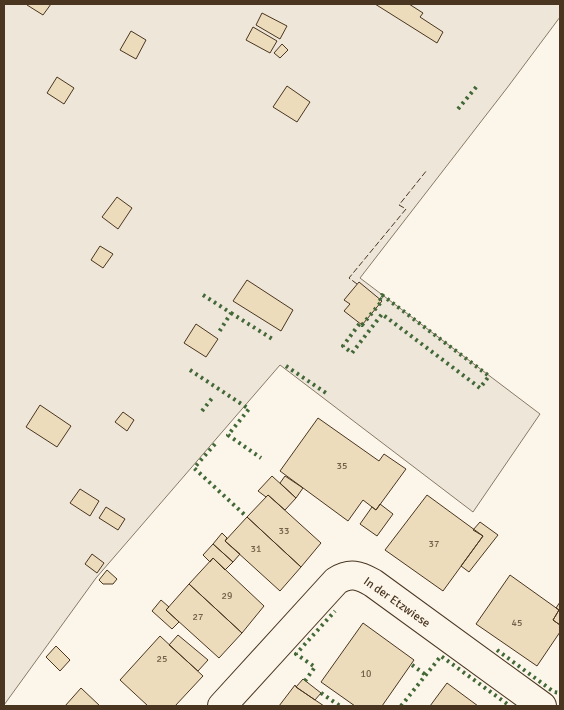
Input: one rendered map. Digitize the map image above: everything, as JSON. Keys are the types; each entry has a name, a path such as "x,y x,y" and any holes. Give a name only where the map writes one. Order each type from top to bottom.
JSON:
{"street":[{"name":"In der Etzwiese","path":"222,706 336,581 344,576 354,574 373,583 542,706"}],"shaded area":[{"path":"4,4 560,4 560,17 360,278 540,414 473,512 280,365 96,578 4,705"}],"building":[{"path":"28,4 51,4 43,15"},
{"path":"375,4 409,4 423,13 420,17 443,32 437,43"},
{"path":"262,13 287,26 280,39 256,25"},
{"path":"253,27 277,41 270,53 246,40"},
{"path":"131,31 146,40 136,59 120,50"},
{"path":"282,44 288,50 280,58 274,53"},
{"path":"57,77 74,88 64,104 47,93"},
{"path":"287,86 310,102 297,122 273,107"},
{"path":"117,197 132,208 118,229 102,217"},
{"path":"100,246 113,254 103,268 91,260"},
{"path":"247,280 293,310 281,331 233,301"},
{"path":"359,282 382,301 362,325 344,311 350,304 344,300"},
{"path":"196,324 218,339 206,357 184,343"},
{"path":"40,405 71,426 57,447 26,427"},
{"path":"123,412 134,420 127,431 115,422"},
{"path":"318,418 379,461 384,454 406,469 376,510 363,500 348,521 280,471"},
{"path":"272,476 296,498 285,510 268,495 266,497 258,491"},
{"path":"285,476 303,488 296,498 280,483"},
{"path":"80,489 99,501 90,516 70,503"},
{"path":"268,495 321,543 301,567 247,517"},
{"path":"427,495 483,536 443,591 385,550"},
{"path":"380,504 393,514 377,536 360,524 372,507 376,510"},
{"path":"106,507 125,519 118,530 99,518"},
{"path":"247,517 301,567 280,591 225,541"},
{"path":"480,522 498,535 469,572 461,566 483,536 473,530"},
{"path":"222,533 227,538 225,541 240,554 233,562 213,544"},
{"path":"213,544 233,562 225,570 213,558 210,562 203,555"},
{"path":"92,554 104,563 97,573 85,564"},
{"path":"213,558 264,606 242,633 189,584"},
{"path":"107,570 117,579 113,584 103,584 99,580"},
{"path":"510,575 559,610 553,620 560,625 560,632 537,666 476,624"},
{"path":"189,584 242,633 219,658 166,610"},
{"path":"161,600 169,607 166,610 179,622 172,629 152,611"},
{"path":"560,602 560,625 553,620 559,610 556,608"},
{"path":"363,623 414,660 382,706 355,706 321,682"},
{"path":"178,635 208,660 198,671 169,645"},
{"path":"160,636 203,676 175,706 148,706 120,680"},
{"path":"56,646 70,660 60,671 46,657"},
{"path":"303,679 321,693 315,700 296,687"},
{"path":"447,683 478,706 430,706"},
{"path":"295,685 296,687 324,706 279,706"},
{"path":"81,688 100,706 65,706"}],"hedge":[{"path":"458,109 477,86"},
{"path":"203,295 231,313 219,332"},
{"path":"382,295 489,376 480,388 382,314 352,353 343,346 360,323 362,325 382,301 379,298 382,295"},
{"path":"231,313 274,340"},
{"path":"286,366 326,393"},
{"path":"190,370 249,409 228,435 261,458"},
{"path":"202,411 213,397"},
{"path":"215,444 194,468 247,517"},
{"path":"305,681 315,667 296,654 335,611"},
{"path":"497,650 554,692 560,693"},
{"path":"401,706 441,656 510,706"},
{"path":"412,665 426,675"},
{"path":"321,693 340,706"}],"fence":[{"path":"357,284 349,278 406,209 399,205 427,170"}]}
